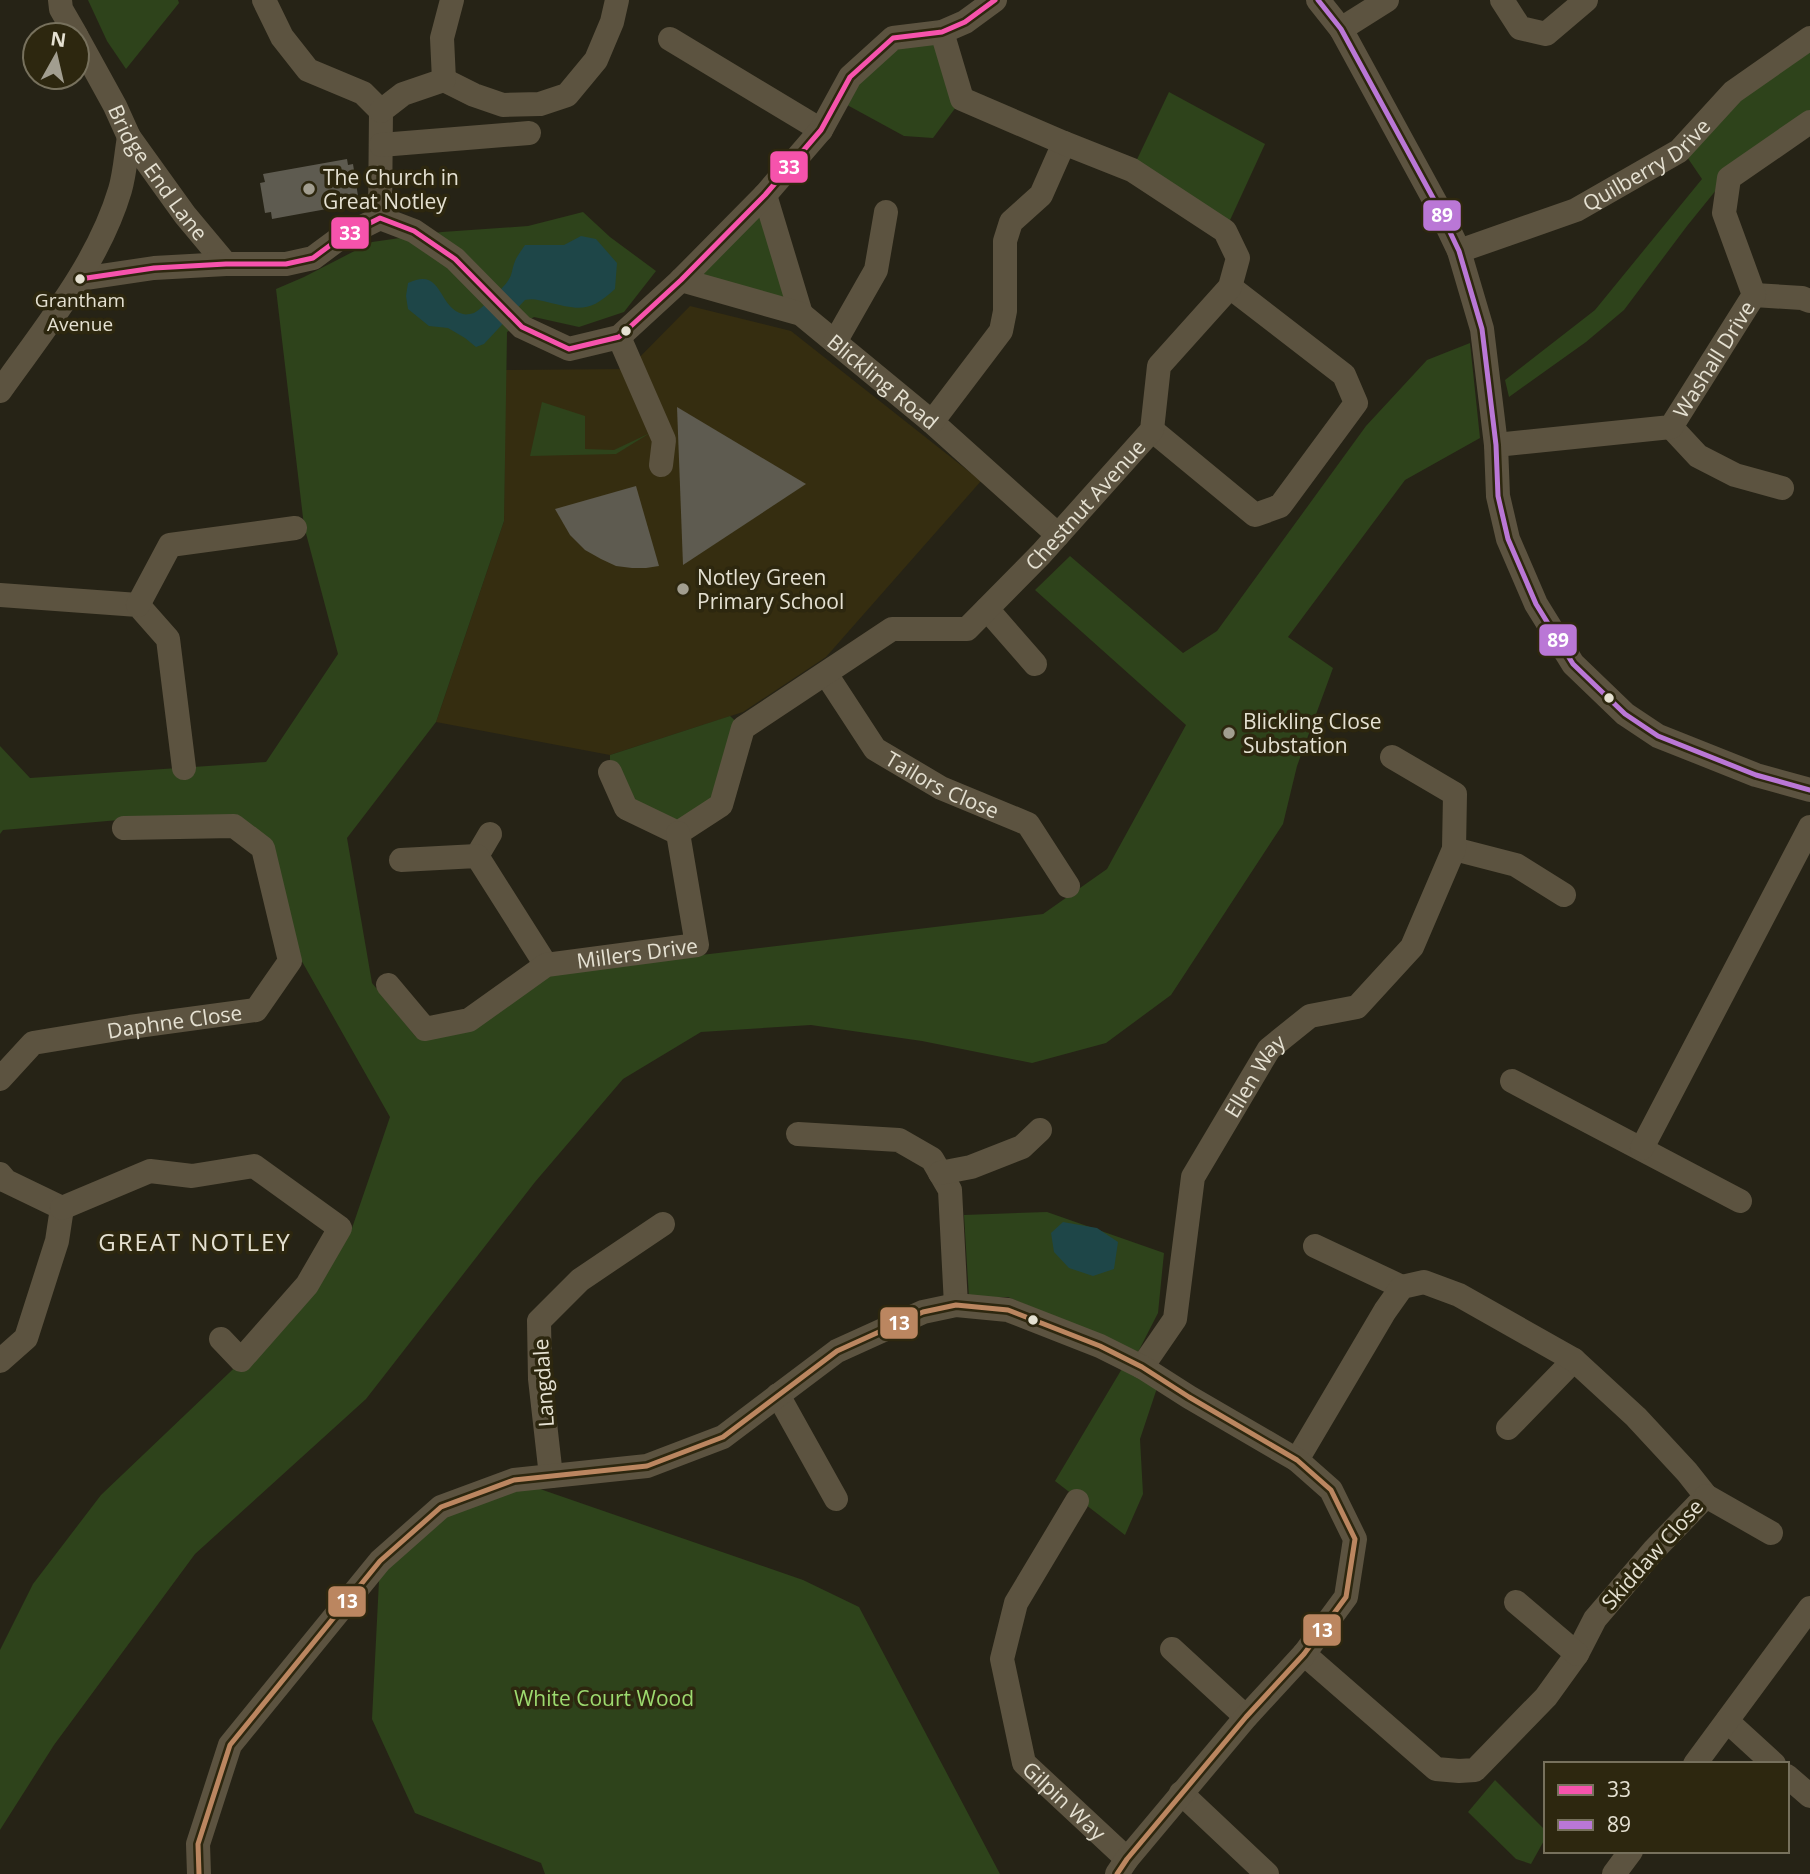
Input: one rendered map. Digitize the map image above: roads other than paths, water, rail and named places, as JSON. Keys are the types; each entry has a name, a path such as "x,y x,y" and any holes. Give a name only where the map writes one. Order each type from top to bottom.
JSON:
{"street":[{"path":"264,0 282,37 308,70 363,93 382,111 380,218 414,230 456,259 522,327 569,349 619,337 681,280 765,195 821,130 850,77 893,38 942,32 965,22 995,0"},
{"path":"444,80 442,38 452,0"},
{"path":"382,111 403,94 444,80 474,95 503,105 540,104 567,95 596,60 612,22 617,0"},
{"path":"1318,0 1341,29 1438,207 1459,251 1482,329 1496,445 1498,496 1508,539 1536,604 1573,664 1625,714 1658,736 1756,775 1810,790"},
{"path":"1341,29 1387,0"},
{"path":"1502,0 1520,28 1546,34 1586,0"},
{"name":"Bridge End Lane","path":"56,3 67,21"},
{"path":"942,32 962,99 1064,144 1132,170 1225,231 1238,258 1230,287 1344,374 1356,403 1280,506 1255,515 1152,430"},
{"name":"Quilberry Drive","path":"1459,251 1576,210 1679,151 1733,92 1810,38"},
{"path":"660,40 821,130"},
{"name":"Bridge End Lane","path":"91,63 129,137 185,215 226,264"},
{"name":"Washall Drive","path":"1496,445 1671,427 1754,295 1724,213 1729,178 1810,122"},
{"path":"381,145 529,133"},
{"path":"0,391 80,279 109,219 120,189 129,137"},
{"path":"932,422 1001,331 1005,311 1005,241 1011,222 1041,195 1064,144"},
{"path":"765,195 800,314"},
{"path":"835,342 876,270 886,212"},
{"name":"Bridge End Lane","path":"80,279 154,268 286,264 313,258 340,238 380,218"},
{"name":"Blickling Road","path":"681,280 800,314 932,422 1058,535"},
{"name":"Chestnut Avenue","path":"678,833 721,805 743,728 892,629 968,629 1058,535 1152,430 1160,366 1230,287"},
{"path":"1754,295 1802,298 1810,301"},
{"path":"619,337 664,440 661,465"},
{"path":"1671,427 1698,456 1735,475 1782,488"},
{"path":"138,605 170,545 295,528"},
{"path":"0,595 138,605 168,639 184,768"},
{"path":"987,609 1035,664"},
{"name":"Tailors Close","path":"826,674 875,749 941,788 1028,824 1068,887"},
{"name":"Ellen Way","path":"1142,1367 1175,1319 1193,1177 1269,1049 1310,1016 1357,1007 1412,947 1454,849 1455,794 1392,757"},
{"path":"610,772 626,808 678,833"},
{"name":"Daphne Close","path":"0,1079 33,1043 256,1010 290,961 263,848 234,826 124,828"},
{"path":"1642,1148 1810,827"},
{"name":"Millers Drive","path":"388,985 425,1029 469,1020 546,965 697,945 678,833"},
{"path":"401,860 477,856 490,834"},
{"path":"1454,849 1516,865 1564,895"},
{"name":"Millers Drive","path":"477,856 546,965"},
{"path":"1512,1081 1740,1201"},
{"path":"940,1173 971,1167 1023,1147 1040,1130"},
{"path":"798,1134 899,1140 932,1159 950,1190 956,1305"},
{"path":"0,1174 6,1181 62,1208 150,1171 192,1177 254,1166 340,1228 307,1285 241,1360 221,1339"},
{"path":"0,1361 26,1338 57,1241 62,1208"},
{"name":"Langdale","path":"551,1476 540,1379 540,1321 580,1280 663,1224"},
{"path":"1297,1460 1402,1287 1315,1245"},
{"name":"Skiddaw Close","path":"1304,1654 1436,1769 1475,1770 1546,1698 1577,1654 1595,1619 1654,1550 1706,1496 1636,1417 1574,1360 1459,1294 1424,1282 1402,1287"},
{"path":"199,1874 198,1844 230,1745 380,1561 441,1507 514,1480 647,1466 723,1437 837,1351 923,1312 956,1305 1008,1310 1100,1346 1142,1367 1297,1460 1331,1490 1354,1539 1346,1598 1304,1654 1246,1717 1122,1866"},
{"path":"1508,1428 1574,1360"},
{"path":"778,1395 836,1499"},
{"path":"1706,1496 1771,1533"},
{"name":"Gilpin Way","path":"1077,1501 1016,1603 1002,1659 1024,1763 1122,1866"},
{"path":"1516,1602 1577,1654"},
{"path":"1696,1762 1810,1608"},
{"path":"1172,1649 1246,1717"},
{"path":"1727,1721 1772,1762"},
{"path":"1789,1778 1810,1796"},
{"path":"1181,1793 1267,1874"},
{"path":"1614,1874 1630,1853"}],"water":[{"path":"581,236 596,239 617,263 615,289 591,306 576,308 536,299 525,300 484,344 476,347 448,328 429,326 408,309 408,283 419,279 434,283 455,310 464,314 474,313 507,282 525,245 564,245"},
{"path":"1063,1222 1097,1228 1118,1242 1114,1269 1093,1276 1069,1268 1054,1252 1051,1233"}],"place":[{"name":"The Church in Great Notley","path":"309,189"},
{"name":"Grantham Avenue","path":"80,279"},
{"name":"Notley Green Primary School","path":"683,589"},
{"name":"Blickling Close Substation","path":"1229,733"}],"district":[{"name":"GREAT NOTLEY","path":"195,1241"}],"park label":[{"name":"White Court Wood","path":"604,1698"}]}
